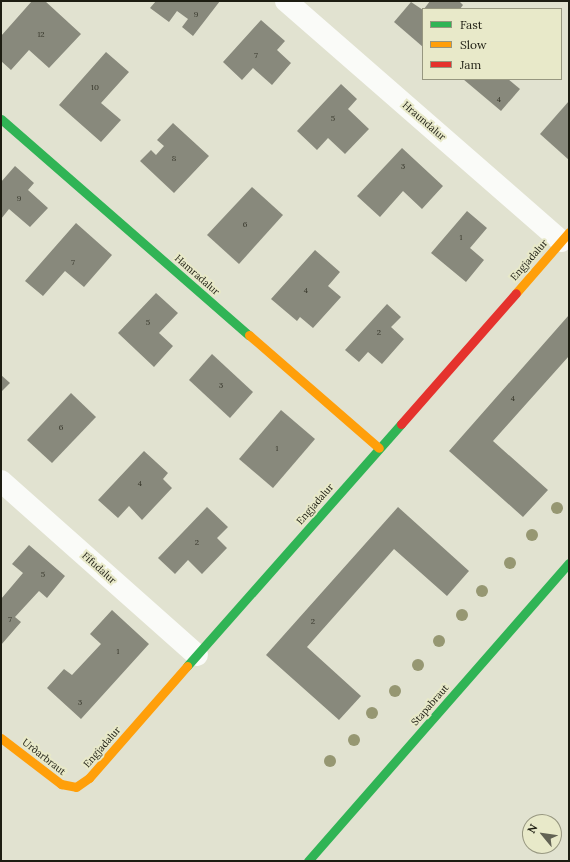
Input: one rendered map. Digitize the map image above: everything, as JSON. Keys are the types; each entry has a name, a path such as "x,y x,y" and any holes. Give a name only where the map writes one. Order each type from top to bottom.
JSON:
{"street":[{"name":"Hraundalur","path":"286,1 565,236"},
{"name":"Hamradalur","path":"1,119 379,448"},
{"name":"Engjadalur","path":"76,787 89,778 565,236"},
{"name":"Fífudalur","path":"1,481 197,655"},
{"name":"Stapabraut","path":"308,861 569,563"},
{"name":"Urðarbraut","path":"1,738 60,784 76,787"}],"building":[{"path":"32,1 45,1 81,34 49,68 29,50 11,70 1,61 1,36"},
{"path":"156,1 220,1 193,36 182,27 188,19 177,11 169,22 150,8"},
{"path":"430,1 459,1 463,5 461,8 425,8"},
{"path":"411,2 422,9 422,46 394,22"},
{"path":"261,20 285,41 277,50 291,63 272,85 253,68 242,80 223,62"},
{"path":"106,52 129,72 101,103 121,120 101,142 59,105"},
{"path":"464,80 509,80 520,89 501,111"},
{"path":"341,84 357,99 348,109 369,129 345,154 328,138 317,150 297,131"},
{"path":"569,101 569,160 540,134"},
{"path":"173,123 209,156 174,193 140,161 151,150 156,155 164,146 157,140"},
{"path":"402,148 443,186 422,209 403,191 380,217 357,196"},
{"path":"15,166 34,183 28,190 48,208 30,227 9,209 1,219 1,182"},
{"path":"252,187 283,215 239,264 207,235"},
{"path":"467,211 487,228 470,248 484,260 466,282 431,253"},
{"path":"76,223 112,255 84,287 65,271 43,296 25,281"},
{"path":"315,250 340,272 328,286 341,297 313,328 300,317 297,321 271,299"},
{"path":"156,293 178,313 159,333 173,346 154,367 118,333"},
{"path":"387,304 401,317 391,327 404,339 382,364 368,352 359,362 345,350"},
{"path":"569,315 569,356 493,441 548,490 523,517 449,451"},
{"path":"212,354 253,392 230,418 189,380"},
{"path":"1,375 10,383 1,392"},
{"path":"71,393 96,417 52,463 27,440"},
{"path":"281,410 315,439 273,488 239,459"},
{"path":"144,451 168,473 163,479 172,488 142,520 129,506 118,518 98,500"},
{"path":"207,507 228,527 217,538 227,548 202,574 188,560 175,574 158,558"},
{"path":"398,507 469,571 447,596 394,549 307,647 361,696 339,720 266,655"},
{"path":"29,545 65,576 47,598 39,591 15,617 21,622 1,645 1,599 23,573 12,564"},
{"path":"112,610 149,644 81,719 47,688 64,669 72,675 101,644 90,634"}],"traffic: fast":[{"path":"1,119 249,335"},
{"path":"187,666 401,424"},
{"path":"308,861 569,563"}],"traffic: slow":[{"path":"516,293 569,232"},
{"path":"249,335 379,448"},
{"path":"1,738 61,784 76,787 89,778 187,666"}],"traffic: jam":[{"path":"401,424 516,293"}]}
